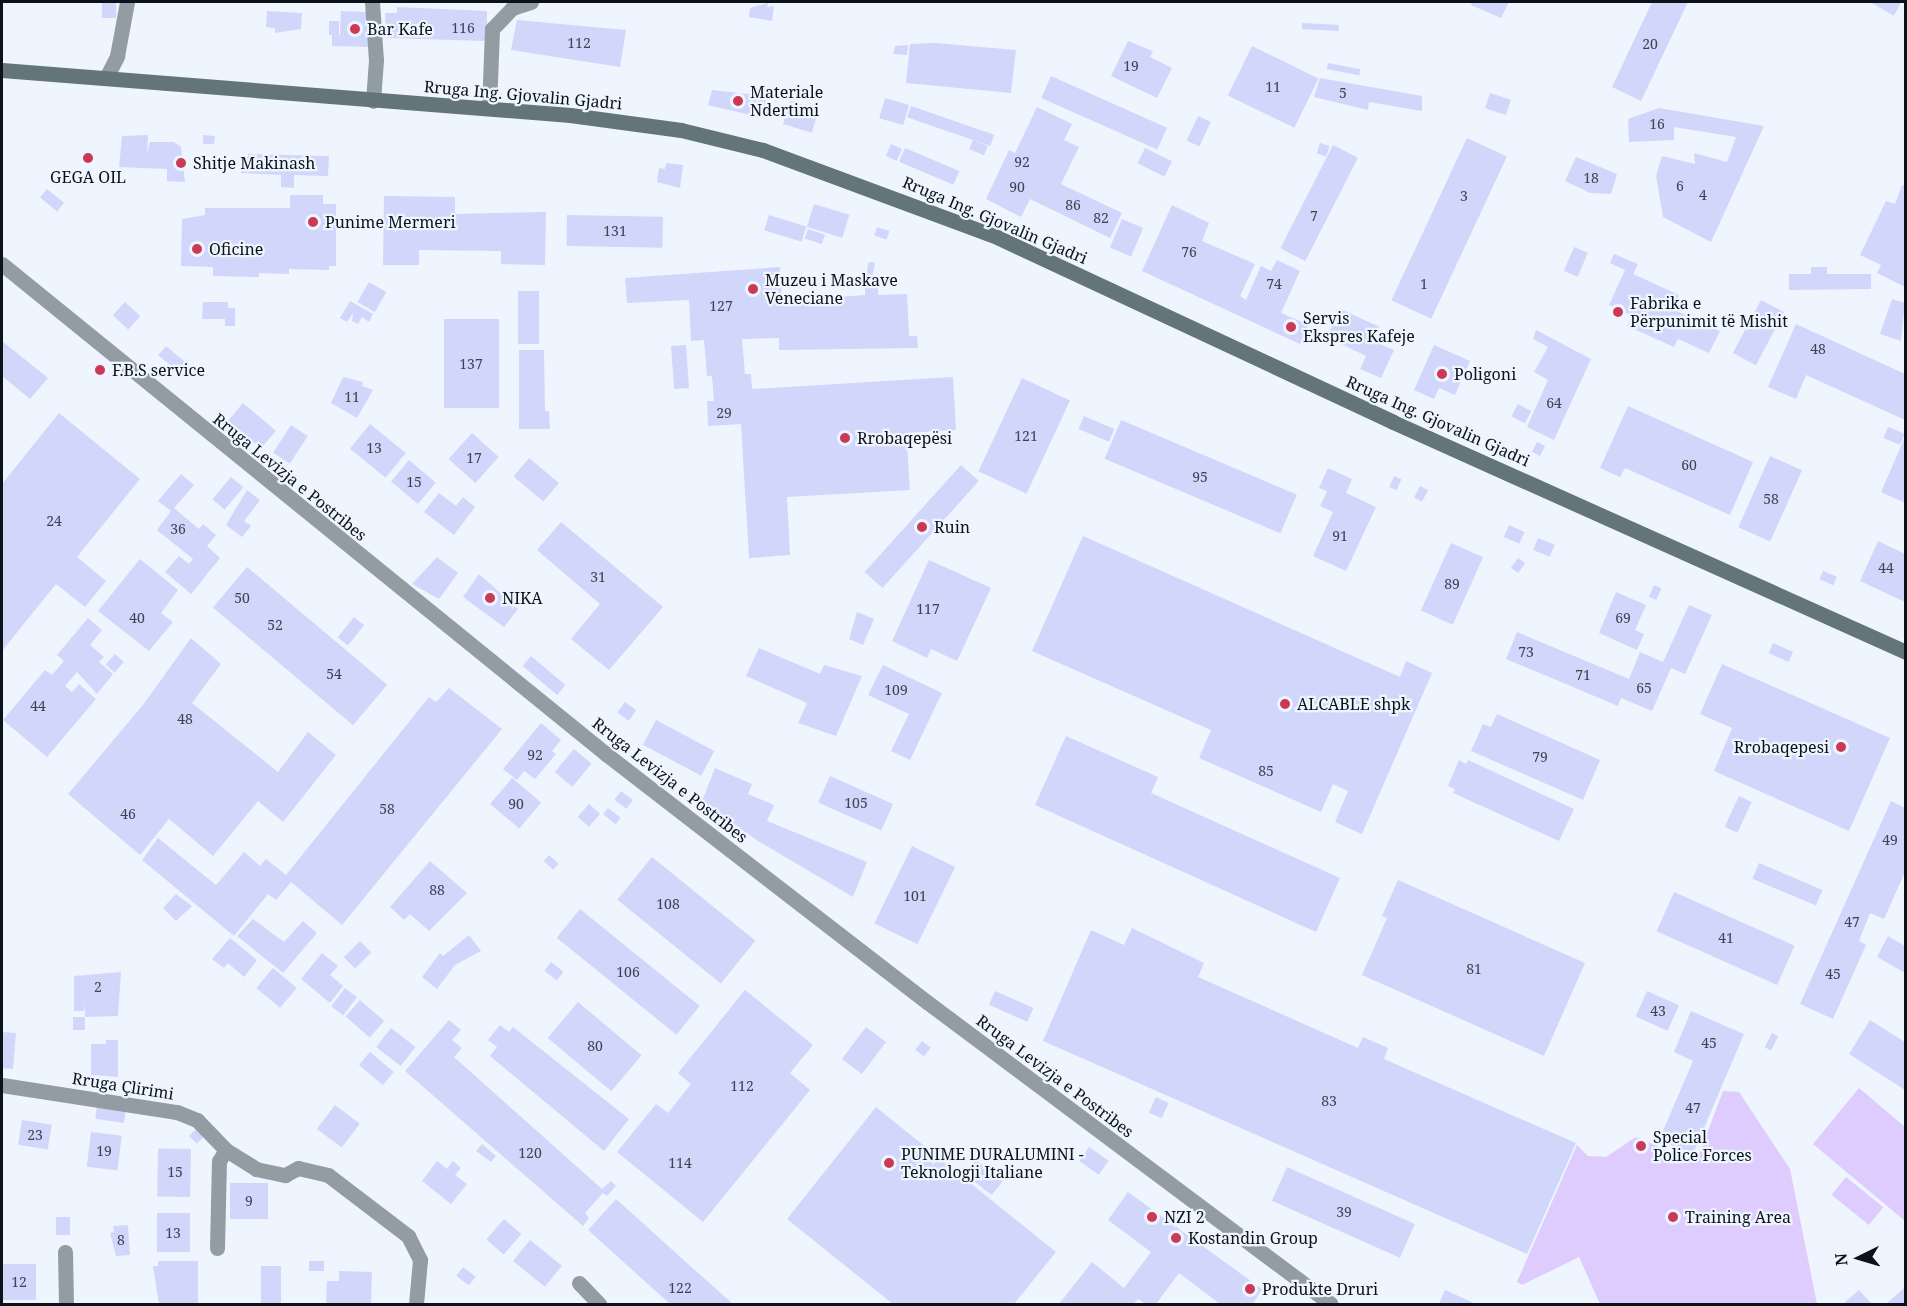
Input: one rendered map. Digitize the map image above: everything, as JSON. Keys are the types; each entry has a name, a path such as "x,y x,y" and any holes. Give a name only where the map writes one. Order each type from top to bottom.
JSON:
{"main road":[{"name":"Rruga Ing. Gjovalin Gjadri","path":"2,70 373,101 489,108 681,130 764,150 849,179 999,238 1394,422 1905,652"}],"street":[{"path":"106,78 117,56 127,2"},
{"path":"372,2 376,60 373,101"},
{"path":"489,108 492,29 496,21 512,8 531,2"},
{"name":"Rruga Levizja e Postribes","path":"2,264 606,754 936,1009 1331,1305"},
{"name":"Rruga Çlirimi","path":"2,1085 177,1112 197,1120 225,1150 256,1169 285,1174 298,1168 328,1175 408,1236 420,1260 416,1305"},
{"path":"217,1248 219,1161 225,1150"},
{"path":"65,1252 66,1305"},
{"path":"579,1283 599,1305"}],"shaded area":[{"path":"1859,1088 1905,1127 1905,1221 1813,1144"},
{"name":"Training Area","path":"1723,1091 1739,1092 1790,1169 1817,1304 1600,1304 1579,1257 1522,1285 1517,1282 1577,1145 1588,1156 1606,1157 1636,1137 1696,1163"},
{"path":"1846,1177 1883,1207 1869,1225 1832,1195"}],"building":[{"path":"102,2 116,2 116,18 102,18"},
{"path":"1472,2 1509,2 1501,18 1471,5"},
{"path":"1652,2 1688,2 1641,101 1612,87"},
{"path":"1870,2 1901,2 1894,16"},
{"path":"768,3 767,7 774,6 772,21 749,17 750,8"},
{"path":"397,7 487,11 487,41 386,38 385,13 397,13"},
{"path":"267,11 302,13 301,29 275,33 275,28 266,27"},
{"name":"Bar Kafe","path":"341,11 367,12 370,47 332,46 332,35 340,35"},
{"path":"517,20 626,30 620,67 511,50"},
{"path":"329,21 339,21 339,35 329,35"},
{"path":"1302,23 1339,25 1339,31 1302,29"},
{"path":"1128,41 1153,51 1150,57 1172,68 1157,98 1111,76"},
{"path":"935,43 1016,50 1011,93 906,83 910,44"},
{"path":"908,45 907,55 893,54 895,46"},
{"path":"1252,46 1319,78 1294,128 1228,95"},
{"path":"1328,63 1360,69 1359,75 1327,69"},
{"path":"1051,76 1167,128 1157,150 1041,98"},
{"path":"1320,78 1422,96 1422,111 1369,102 1368,110 1314,97"},
{"name":"Materiale Ndertimi","path":"712,90 767,96 763,118 708,105"},
{"path":"1490,93 1511,100 1506,115 1485,108"},
{"path":"885,98 909,105 903,125 879,118"},
{"path":"790,101 819,110 812,133 783,124"},
{"path":"911,106 994,135 990,146 907,117"},
{"path":"1037,107 1072,124 1064,140 1079,147 1061,184 1122,213 1110,238 1030,199 1021,217 986,199 1009,150 1015,153"},
{"path":"1659,108 1764,126 1711,242 1663,217 1656,176 1662,156 1695,164 1694,153 1727,162 1736,137 1674,127 1674,140 1629,142 1628,119"},
{"path":"1198,116 1211,122 1199,146 1187,140"},
{"path":"148,135 147,153 150,142 174,142 181,147 185,182 167,181 167,169 119,167 122,136"},
{"path":"203,135 215,136 214,144 203,144"},
{"path":"1467,138 1507,157 1431,319 1391,300"},
{"path":"973,140 988,146 984,155 969,149"},
{"path":"1320,143 1330,146 1326,156 1317,154"},
{"path":"891,144 902,149 897,161 886,156"},
{"path":"1333,145 1358,158 1305,261 1280,248"},
{"path":"905,148 959,171 953,185 899,162"},
{"path":"1145,148 1172,161 1165,176 1138,163"},
{"path":"248,154 329,156 328,176 294,175 294,188 281,187 281,175 241,173 242,157 248,157"},
{"path":"1576,157 1617,174 1611,194 1590,193 1565,181"},
{"path":"666,163 683,165 680,188 657,182 659,168 665,169"},
{"path":"1902,185 1905,186 1905,287 1877,273 1881,265 1860,255 1886,201 1895,204"},
{"path":"47,189 64,203 57,211 40,198"},
{"path":"290,195 323,195 323,204 336,204 336,266 329,266 329,270 289,269 289,274 259,273 259,277 213,276 213,267 181,266 182,219 205,215 205,208 290,208"},
{"path":"384,196 455,197 455,214 546,212 545,265 501,264 501,251 419,250 419,265 383,265"},
{"path":"814,204 849,215 842,238 807,227"},
{"path":"1172,205 1209,223 1202,241 1255,264 1240,296 1246,300 1261,266 1271,271 1277,260 1300,271 1281,313 1309,325 1300,344 1142,271"},
{"path":"567,215 663,217 662,248 566,246"},
{"path":"769,215 806,226 802,242 764,230"},
{"path":"1122,219 1143,228 1131,257 1110,248"},
{"path":"877,227 889,231 887,240 874,236"},
{"path":"808,229 825,235 822,244 805,238"},
{"path":"1574,247 1588,253 1578,277 1564,271"},
{"path":"1614,254 1638,264 1633,274 1679,295 1673,309 1720,331 1709,353 1678,339 1674,347 1627,326 1632,316 1609,305 1625,270 1610,263"},
{"path":"869,262 875,263 872,278 865,277"},
{"path":"780,267 782,301 865,295 865,284 878,284 878,295 907,294 909,336 917,336 918,348 779,350 779,338 742,339 745,374 751,374 752,389 953,377 956,430 906,433 910,490 787,497 790,555 749,558 741,424 708,426 707,401 714,401 712,376 707,376 704,340 691,341 689,300 627,303 625,278"},
{"path":"1811,267 1827,267 1827,274 1871,274 1871,289 1789,290 1789,274 1811,274"},
{"path":"369,282 386,292 375,312 358,302"},
{"path":"518,291 539,291 539,344 518,344"},
{"path":"1892,299 1905,303 1901,341 1880,334"},
{"path":"1761,300 1784,312 1756,365 1733,353"},
{"path":"350,301 373,314 369,322 362,317 358,324 352,321 353,313 347,322 340,318"},
{"path":"125,302 140,316 128,329 113,315"},
{"path":"203,302 228,302 228,308 235,308 235,326 225,326 225,319 202,319"},
{"path":"1340,309 1380,327 1373,341 1394,350 1381,378 1360,369 1366,356 1327,337"},
{"path":"444,319 499,319 499,408 444,408"},
{"path":"1796,324 1905,374 1905,420 1806,375 1796,399 1768,387"},
{"path":"1536,330 1591,359 1554,440 1527,427 1548,380 1534,372 1548,347 1533,339"},
{"path":"2,341 48,378 30,399 2,376"},
{"path":"686,345 689,388 674,389 671,346"},
{"name":"Poligoni","path":"1434,345 1470,361 1455,395 1439,388 1434,399 1414,390"},
{"path":"166,346 186,363 178,372 158,355"},
{"path":"519,350 544,350 545,411 549,411 550,429 519,429"},
{"path":"343,377 363,382 362,386 373,390 357,418 331,403"},
{"path":"1022,378 1070,400 1027,494 978,471"},
{"path":"243,403 276,431 261,448 228,421"},
{"path":"1518,404 1531,411 1525,423 1511,416"},
{"path":"1628,406 1753,462 1730,515 1625,468 1620,477 1600,468"},
{"path":"59,413 140,479 77,557 106,581 85,607 56,584 2,651 2,484"},
{"path":"1084,416 1114,429 1109,442 1079,429"},
{"path":"1121,420 1297,495 1280,533 1105,459"},
{"path":"370,424 406,453 386,478 350,449"},
{"path":"291,425 308,436 290,464 273,453"},
{"path":"1888,427 1905,434 1900,445 1884,438"},
{"path":"472,433 499,457 475,483 449,459"},
{"path":"1905,437 1905,503 1881,492"},
{"path":"1537,442 1545,446 1540,456 1532,452"},
{"path":"1770,456 1802,470 1770,541 1738,527"},
{"path":"529,458 559,483 543,501 514,476"},
{"path":"409,460 436,482 418,504 391,481"},
{"name":"Ruin","path":"961,465 979,481 882,588 865,572"},
{"path":"1328,468 1352,479 1346,493 1376,507 1346,571 1313,556 1333,512 1320,506 1327,491 1319,488"},
{"path":"181,474 194,485 174,508 199,529 203,524 216,535 207,546 220,558 191,594 165,572 179,556 189,564 193,559 157,530 171,511 158,501"},
{"path":"1394,476 1401,479 1397,490 1389,487"},
{"path":"231,477 243,487 225,509 212,499"},
{"path":"1420,486 1428,490 1422,502 1414,498"},
{"path":"247,490 260,500 244,521 251,526 242,537 226,525"},
{"path":"439,493 456,506 463,497 475,507 454,535 424,512"},
{"path":"561,522 663,607 609,670 571,639 600,604 537,550"},
{"path":"1509,525 1525,532 1519,544 1504,537"},
{"name":"ALCABLE shpk","path":"1083,536 1400,677 1406,661 1432,673 1362,834 1335,822 1348,791 1333,784 1321,812 1199,758 1211,730 1032,651"},
{"path":"1538,538 1555,545 1550,557 1533,550"},
{"path":"1878,541 1905,554 1905,602 1860,581"},
{"path":"1451,543 1483,557 1453,625 1421,611"},
{"path":"437,557 458,573 439,599 412,584"},
{"path":"1518,558 1525,563 1518,573 1511,568"},
{"path":"140,559 178,590 161,613 173,622 149,651 98,611"},
{"path":"929,560 991,588 957,661 931,649 927,658 892,641"},
{"path":"247,567 387,685 353,725 213,608"},
{"path":"1823,571 1837,577 1833,585 1819,579"},
{"name":"NIKA","path":"479,574 518,609 504,627 463,597"},
{"path":"1654,585 1661,588 1656,600 1649,597"},
{"path":"1616,592 1646,605 1635,630 1644,634 1637,650 1599,633"},
{"path":"1689,605 1712,615 1685,674 1671,668 1652,711 1621,698 1618,706 1506,659 1517,632 1629,679 1640,652 1663,662"},
{"path":"857,612 874,619 863,645 849,639"},
{"path":"354,617 364,625 348,645 338,637"},
{"path":"88,618 102,630 90,645 104,657 99,662 113,674 97,694 77,672 65,686 72,692 79,684 96,699 47,757 3,720 45,670 52,675 64,661 57,655"},
{"path":"191,638 221,664 192,703 278,772 308,732 336,755 283,822 258,801 213,856 169,819 140,855 68,794 143,705"},
{"path":"1773,643 1793,652 1789,662 1769,653"},
{"path":"759,648 820,674 824,665 862,676 836,736 798,723 807,703 746,676"},
{"path":"115,654 124,662 115,672 106,664"},
{"path":"531,656 565,685 557,695 523,666"},
{"name":"Rrobaqepesi","path":"1722,664 1890,738 1849,831 1714,771 1732,728 1700,714"},
{"path":"883,665 942,693 910,760 891,751 909,714 868,695"},
{"path":"449,688 502,729 342,925 291,882 276,900 268,894 234,936 142,860 158,838 216,885 244,852 260,866 266,859 286,875 429,697 436,702"},
{"path":"625,702 636,710 629,721 617,713"},
{"path":"1497,714 1600,760 1583,800 1471,751 1483,724 1491,727"},
{"path":"656,720 714,751 701,776 643,745"},
{"path":"541,723 561,740 552,751 556,754 535,779 524,771 517,780 503,769"},
{"path":"1066,736 1158,777 1151,793 1340,878 1316,932 1035,805"},
{"path":"574,749 592,764 572,787 555,772"},
{"path":"1459,760 1466,764 1468,760 1574,809 1559,841 1453,793 1455,789 1448,786"},
{"path":"715,768 752,784 748,794 774,805 767,821 867,862 853,897 758,841 702,801"},
{"path":"830,776 893,804 881,831 818,802"},
{"path":"512,778 541,802 519,828 490,804"},
{"path":"621,791 633,800 626,809 614,800"},
{"path":"1739,796 1752,802 1737,833 1725,827"},
{"path":"1891,801 1905,808 1905,872 1884,919 1870,913 1859,941 1866,945 1833,1019 1800,1004"},
{"path":"589,804 600,814 589,827 578,817"},
{"path":"608,808 621,818 616,824 603,814"},
{"path":"912,846 955,867 917,944 874,923"},
{"path":"549,855 559,864 553,870 544,861"},
{"path":"652,857 755,941 721,983 617,900"},
{"path":"430,861 467,893 429,931 410,914 404,920 390,907"},
{"path":"1759,863 1823,890 1816,906 1752,879"},
{"path":"1398,880 1585,963 1544,1056 1362,975 1387,918 1382,916"},
{"path":"1674,892 1795,946 1777,985 1657,931"},
{"path":"176,894 192,906 176,921 163,908"},
{"path":"580,909 700,1006 676,1035 557,938"},
{"path":"253,919 284,942 303,921 317,933 283,973 237,936"},
{"path":"1132,928 1204,963 1198,977 1358,1048 1363,1037 1388,1048 1384,1059 1576,1143 1527,1254 1043,1041 1091,930 1124,945"},
{"path":"469,935 481,951 455,965 437,989 422,977 440,953 443,956"},
{"path":"1888,936 1905,946 1905,973 1877,957"},
{"path":"230,938 257,960 244,977 228,963 224,968 212,959"},
{"path":"360,941 371,952 355,969 344,957"},
{"path":"322,953 338,966 330,975 343,986 330,1003 301,979"},
{"path":"551,962 564,972 557,981 544,971"},
{"path":"273,968 297,988 280,1008 256,988"},
{"path":"121,972 118,1016 85,1017 85,1004 84,1011 74,1011 74,976"},
{"path":"345,988 357,997 343,1015 331,1006"},
{"path":"745,990 813,1045 790,1073 810,1090 703,1222 617,1152 656,1104 668,1113 691,1084 678,1073"},
{"path":"995,991 1033,1008 1027,1022 989,1005"},
{"path":"1647,991 1679,1005 1668,1031 1636,1017"},
{"path":"360,1000 384,1021 370,1038 346,1017"},
{"path":"578,1002 642,1055 611,1091 548,1038"},
{"path":"1691,1011 1744,1034 1693,1154 1659,1140 1693,1061 1674,1052"},
{"path":"73,1017 85,1017 85,1030 73,1030"},
{"path":"449,1020 461,1030 452,1040 462,1048 454,1057 602,1189 611,1181 616,1186 607,1196 603,1193 585,1213 589,1218 583,1226 405,1071"},
{"path":"1870,1020 1905,1042 1905,1090 1849,1054"},
{"path":"500,1025 509,1032 513,1027 629,1119 604,1151 490,1056 497,1047 488,1040"},
{"path":"866,1027 886,1042 862,1074 842,1059"},
{"path":"391,1028 415,1047 401,1066 376,1047"},
{"path":"2,1032 16,1033 13,1069 2,1068"},
{"path":"1772,1033 1778,1036 1771,1050 1765,1047"},
{"path":"106,1040 118,1040 118,1077 91,1075 91,1044 106,1044"},
{"path":"922,1041 931,1048 924,1056 915,1050"},
{"path":"370,1052 394,1072 383,1085 359,1065"},
{"path":"1156,1097 1169,1103 1162,1118 1149,1112"},
{"path":"335,1105 360,1124 342,1148 317,1129"},
{"path":"97,1106 126,1110 124,1123 95,1119"},
{"name":"PUNIME DURALUMINI - Teknologji Italiane","path":"876,1107 1056,1252 1014,1304 893,1304 787,1219"},
{"path":"22,1120 52,1125 48,1149 18,1145"},
{"path":"196,1129 204,1137 197,1144 189,1136"},
{"path":"91,1132 122,1136 118,1171 87,1167"},
{"path":"482,1144 496,1156 491,1162 476,1151"},
{"path":"1089,1147 1109,1161 1099,1175 1079,1161"},
{"path":"158,1148 191,1149 190,1197 157,1196"},
{"path":"976,1160 1003,1181 992,1195 965,1174"},
{"path":"437,1161 447,1169 453,1161 461,1168 455,1175 467,1184 451,1204 422,1181"},
{"path":"1287,1167 1415,1224 1400,1258 1272,1201"},
{"path":"230,1183 268,1183 268,1219 230,1219"},
{"path":"1128,1192 1262,1289 1253,1304 1220,1304 1179,1273 1156,1304 1146,1304 1138,1299 1133,1304 1059,1304 1092,1262 1124,1288 1151,1252 1108,1220"},
{"path":"616,1199 733,1304 670,1304 588,1230"},
{"path":"157,1213 190,1213 190,1252 157,1252"},
{"path":"56,1217 70,1217 70,1235 56,1235"},
{"path":"504,1219 521,1234 504,1254 486,1239"},
{"path":"128,1225 130,1255 116,1256 110,1233 114,1232 113,1226"},
{"path":"530,1240 562,1266 545,1287 513,1261"},
{"path":"158,1261 198,1261 198,1304 159,1304 153,1266 158,1266"},
{"path":"309,1261 324,1261 324,1271 309,1271"},
{"path":"2,1264 36,1264 36,1300 2,1300"},
{"path":"261,1266 281,1266 281,1304 261,1304"},
{"path":"463,1267 476,1277 469,1286 456,1276"},
{"path":"339,1271 372,1272 371,1304 326,1304 327,1281 339,1281"},
{"path":"1904,1288 1905,1304 1886,1304"},
{"path":"1445,1290 1476,1304 1439,1304"},
{"path":"1859,1290 1872,1304 1843,1304"}],"place":[{"name":"Bar Kafe","path":"355,29"},
{"name":"Materiale Ndertimi","path":"738,101"},
{"name":"GEGA OIL","path":"88,158"},
{"name":"Shitje Makinash","path":"181,163"},
{"name":"Punime Mermeri","path":"313,222"},
{"name":"Oficine","path":"197,249"},
{"name":"Muzeu i Maskave Veneciane","path":"753,289"},
{"name":"Fabrika e Përpunimit të Mishit","path":"1618,312"},
{"name":"Servis Ekspres Kafeje","path":"1291,327"},
{"name":"F.B.S service","path":"100,370"},
{"name":"Poligoni","path":"1442,374"},
{"name":"Rrobaqepësi","path":"845,438"},
{"name":"Ruin","path":"922,527"},
{"name":"NIKA","path":"490,598"},
{"name":"ALCABLE shpk","path":"1285,704"},
{"name":"Rrobaqepesi","path":"1841,747"},
{"name":"Special Police Forces","path":"1641,1146"},
{"name":"PUNIME DURALUMINI - Teknologji Italiane","path":"889,1163"},
{"name":"NZI 2","path":"1152,1217"},
{"name":"Training Area","path":"1673,1217"},
{"name":"Kostandin Group","path":"1176,1238"},
{"name":"Produkte Druri","path":"1250,1289"}]}
